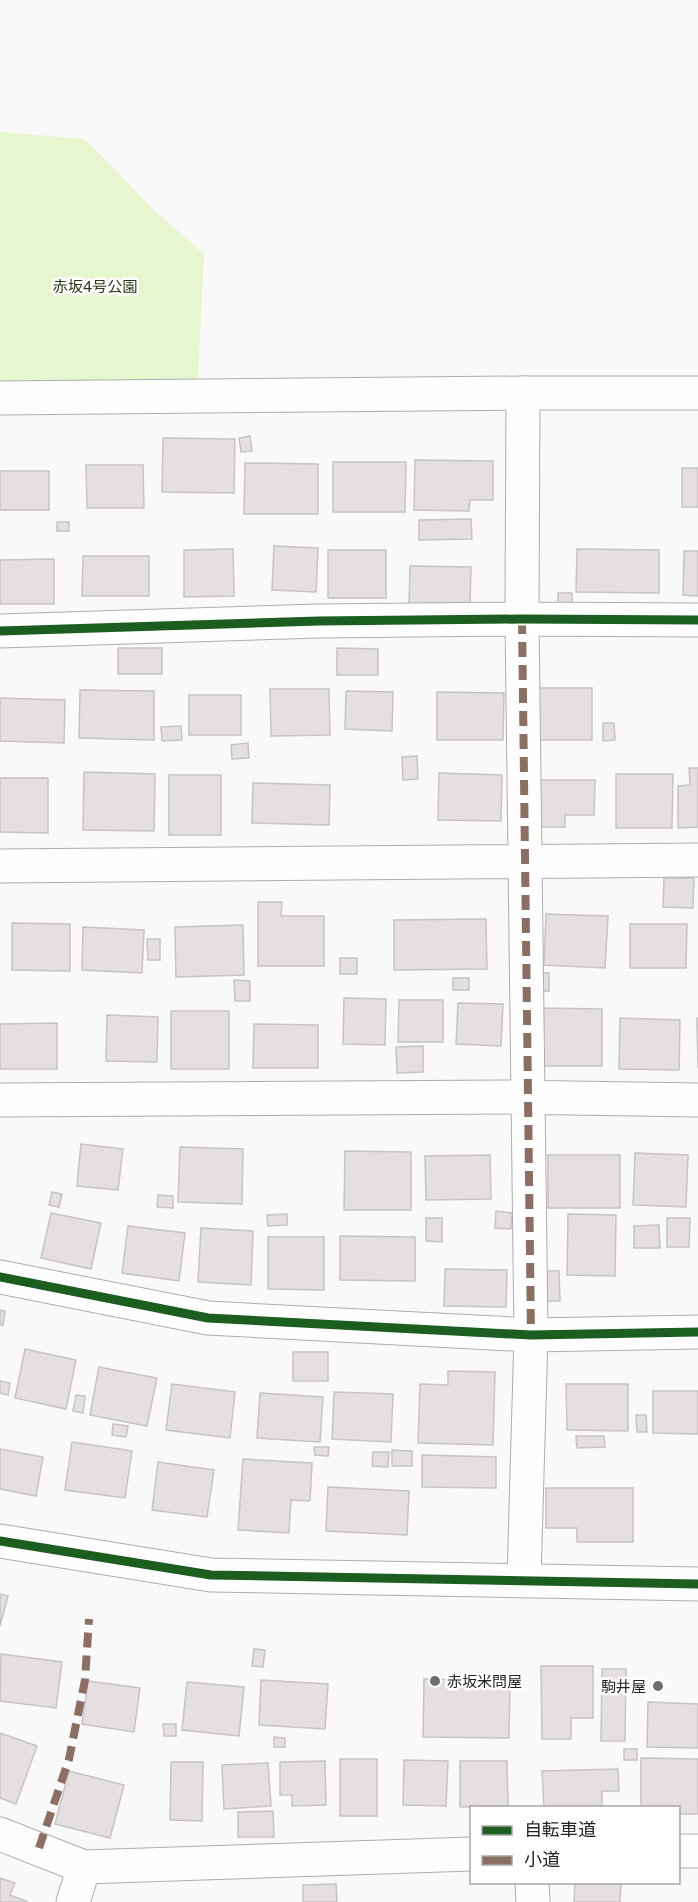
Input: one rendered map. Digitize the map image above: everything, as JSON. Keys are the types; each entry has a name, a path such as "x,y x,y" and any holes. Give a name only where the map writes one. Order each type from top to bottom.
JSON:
{"street":[{"path":"523,393 522,619 531,1335 524,1579"},
{"path":"0,399 698,393"},
{"path":"0,631 318,621 698,620"},
{"path":"0,866 698,860"},
{"path":"0,1100 529,1098 698,1100"},
{"path":"0,1277 208,1318 531,1335 698,1332"},
{"path":"0,1541 211,1575 698,1584"},
{"path":"0,1834 84,1867 470,1854"},
{"path":"680,1851 698,1851"},
{"path":"73,1902 84,1867"},
{"path":"532,1884 533,1902"}],"green space":[{"name":"赤坂4号公園","path":"0,132 85,139 154,210 204,254 198,379 0,383"}],"building":[{"path":"250,436 252,451 241,452 239,438"},
{"path":"163,438 235,439 234,493 162,492"},
{"path":"415,460 493,461 493,500 470,500 469,511 414,510"},
{"path":"333,462 406,462 405,512 333,512"},
{"path":"245,463 318,464 318,514 244,514"},
{"path":"86,465 143,465 144,508 87,508"},
{"path":"682,468 698,468 698,507 682,507"},
{"path":"0,471 49,471 49,510 0,510"},
{"path":"471,519 472,539 419,540 419,520"},
{"path":"57,522 69,522 69,531 57,531"},
{"path":"274,546 318,548 316,592 272,590"},
{"path":"233,549 234,596 184,597 184,550"},
{"path":"577,549 659,550 659,593 576,592"},
{"path":"328,550 386,550 386,598 328,598"},
{"path":"684,551 698,551 698,596 683,595"},
{"path":"83,556 149,556 149,596 82,596"},
{"path":"54,559 54,604 0,604 0,560"},
{"path":"410,566 471,567 470,606 409,605"},
{"path":"558,593 572,593 572,605 558,604"},
{"path":"118,648 162,648 162,674 118,674"},
{"path":"337,648 378,649 378,675 337,675"},
{"path":"539,688 592,688 592,740 540,740"},
{"path":"270,689 329,689 330,735 271,736"},
{"path":"80,690 154,691 154,740 79,738"},
{"path":"346,691 393,692 392,731 345,729"},
{"path":"437,692 504,693 503,740 437,740"},
{"path":"189,695 241,695 241,735 189,735"},
{"path":"0,698 65,700 64,743 0,741"},
{"path":"603,723 614,723 615,740 603,741"},
{"path":"181,726 182,740 162,741 161,727"},
{"path":"248,743 249,758 232,759 231,745"},
{"path":"417,756 418,779 403,780 402,757"},
{"path":"689,768 698,768 698,827 678,828 678,786 690,785"},
{"path":"84,772 155,774 154,831 83,830"},
{"path":"439,773 502,775 501,821 438,820"},
{"path":"616,774 673,774 672,828 616,828"},
{"path":"169,775 221,775 221,835 169,835"},
{"path":"0,778 48,778 48,833 0,832"},
{"path":"536,780 595,780 594,815 565,815 565,827 536,827"},
{"path":"253,783 330,785 329,825 252,823"},
{"path":"664,878 694,878 693,908 663,907"},
{"path":"258,902 282,902 281,916 324,916 324,966 258,966"},
{"path":"546,914 608,916 605,968 544,965"},
{"path":"486,919 487,969 394,970 394,920"},
{"path":"12,923 70,924 70,971 12,970"},
{"path":"630,924 687,924 686,968 630,968"},
{"path":"243,925 244,975 176,977 175,927"},
{"path":"83,927 144,930 142,973 82,970"},
{"path":"147,939 160,939 160,960 148,960"},
{"path":"340,958 357,958 357,974 340,974"},
{"path":"538,973 549,973 549,991 538,991"},
{"path":"453,978 469,978 469,990 453,990"},
{"path":"234,980 250,981 250,1001 235,1001"},
{"path":"344,998 386,999 385,1045 343,1044"},
{"path":"399,1000 443,1000 443,1042 398,1042"},
{"path":"458,1003 503,1004 501,1046 456,1044"},
{"path":"539,1008 602,1009 602,1066 539,1066"},
{"path":"171,1011 229,1011 229,1069 171,1069"},
{"path":"107,1015 158,1017 157,1062 106,1061"},
{"path":"620,1018 680,1020 679,1070 619,1069"},
{"path":"697,1018 698,1018 698,1068"},
{"path":"57,1023 57,1069 0,1069 0,1024"},
{"path":"254,1024 318,1025 318,1068 253,1068"},
{"path":"423,1046 423,1072 397,1073 396,1047"},
{"path":"81,1144 123,1149 118,1190 77,1186"},
{"path":"180,1147 243,1149 242,1204 178,1202"},
{"path":"345,1151 411,1152 411,1210 344,1210"},
{"path":"635,1153 688,1155 686,1207 633,1205"},
{"path":"490,1155 491,1199 426,1200 425,1156"},
{"path":"548,1155 620,1155 620,1208 548,1208"},
{"path":"52,1192 62,1194 59,1207 49,1205"},
{"path":"158,1195 173,1196 173,1208 157,1207"},
{"path":"496,1211 512,1213 511,1229 495,1228"},
{"path":"51,1213 101,1223 91,1269 41,1258"},
{"path":"287,1214 287,1225 268,1226 267,1215"},
{"path":"568,1214 616,1215 615,1276 567,1275"},
{"path":"426,1218 442,1218 442,1242 426,1241"},
{"path":"667,1218 690,1218 689,1247 667,1247"},
{"path":"659,1225 660,1248 634,1248 634,1226"},
{"path":"128,1226 185,1233 179,1281 122,1273"},
{"path":"201,1228 253,1231 251,1285 198,1282"},
{"path":"340,1236 415,1237 415,1281 340,1280"},
{"path":"268,1237 324,1237 324,1290 268,1289"},
{"path":"445,1269 507,1270 506,1307 444,1306"},
{"path":"539,1271 559,1271 560,1301 539,1301"},
{"path":"0,1310 5,1311 3,1325 0,1325"},
{"path":"25,1349 76,1360 66,1409 15,1398"},
{"path":"293,1352 328,1352 328,1381 293,1381"},
{"path":"99,1367 157,1378 147,1426 90,1415"},
{"path":"448,1371 495,1372 493,1445 418,1443 420,1384 448,1385"},
{"path":"0,1381 10,1383 8,1395 0,1393"},
{"path":"172,1384 235,1392 230,1438 166,1430"},
{"path":"566,1384 628,1384 628,1431 567,1430"},
{"path":"653,1391 698,1391 698,1434 653,1433"},
{"path":"334,1392 393,1394 391,1442 332,1439"},
{"path":"260,1393 323,1397 320,1442 257,1438"},
{"path":"76,1395 85,1396 83,1413 73,1411"},
{"path":"636,1415 646,1415 647,1432 637,1432"},
{"path":"113,1424 128,1426 126,1437 112,1435"},
{"path":"576,1436 604,1436 605,1447 577,1448"},
{"path":"72,1442 132,1451 125,1498 65,1490"},
{"path":"314,1447 329,1447 328,1456 315,1455"},
{"path":"0,1449 43,1457 36,1496 0,1489"},
{"path":"392,1450 412,1451 412,1466 392,1466"},
{"path":"373,1452 389,1452 388,1467 372,1466"},
{"path":"422,1455 496,1457 496,1488 422,1487"},
{"path":"243,1459 312,1463 310,1501 291,1500 289,1533 238,1530"},
{"path":"158,1462 214,1470 207,1517 152,1510"},
{"path":"328,1487 409,1491 407,1535 326,1531"},
{"path":"546,1488 633,1488 633,1542 577,1542 577,1528 546,1528"},
{"path":"0,1594 8,1596 0,1626"},
{"path":"254,1649 265,1650 263,1667 252,1666"},
{"path":"1,1654 62,1662 56,1708 0,1701"},
{"path":"541,1666 593,1666 593,1718 571,1718 571,1739 542,1739"},
{"path":"602,1669 626,1669 625,1741 601,1741"},
{"path":"424,1679 510,1681 509,1738 423,1737"},
{"path":"261,1680 328,1684 325,1729 259,1725"},
{"path":"88,1681 140,1688 134,1732 82,1724"},
{"path":"187,1682 244,1687 239,1736 182,1730"},
{"path":"648,1702 698,1704 698,1748 647,1747"},
{"path":"163,1724 176,1724 176,1736 164,1736"},
{"path":"0,1733 37,1746 16,1804 0,1798"},
{"path":"274,1737 285,1738 285,1747 274,1747"},
{"path":"624,1749 637,1749 637,1760 624,1760"},
{"path":"641,1758 698,1759 698,1814 680,1814 680,1806 641,1806"},
{"path":"340,1759 377,1759 377,1816 340,1816"},
{"path":"404,1760 448,1761 446,1806 403,1805"},
{"path":"325,1761 326,1805 292,1806 292,1795 280,1795 280,1762"},
{"path":"460,1761 507,1761 508,1806 460,1807"},
{"path":"171,1762 203,1762 202,1821 170,1820"},
{"path":"268,1763 271,1806 224,1809 222,1765"},
{"path":"618,1769 619,1791 602,1791 602,1806 544,1806 542,1771"},
{"path":"69,1771 124,1785 110,1838 55,1824"},
{"path":"273,1811 274,1837 238,1837 238,1812"},
{"path":"0,1878 15,1883 10,1895 28,1902 0,1902"},
{"path":"336,1884 337,1902 303,1902 303,1885"},
{"path":"575,1884 621,1884 620,1902 574,1902"}],"marked path":[{"path":"522,619 531,1335"},
{"path":"39,1848 69,1759 85,1680 89,1619"}],"cycle path":[{"path":"0,631 318,621 698,620"},
{"path":"0,1277 208,1318 531,1335 698,1332"},
{"path":"0,1541 211,1575 698,1584"}],"place":[{"name":"赤坂米問屋","path":"435,1681"},
{"name":"駒井屋","path":"658,1686"}]}
